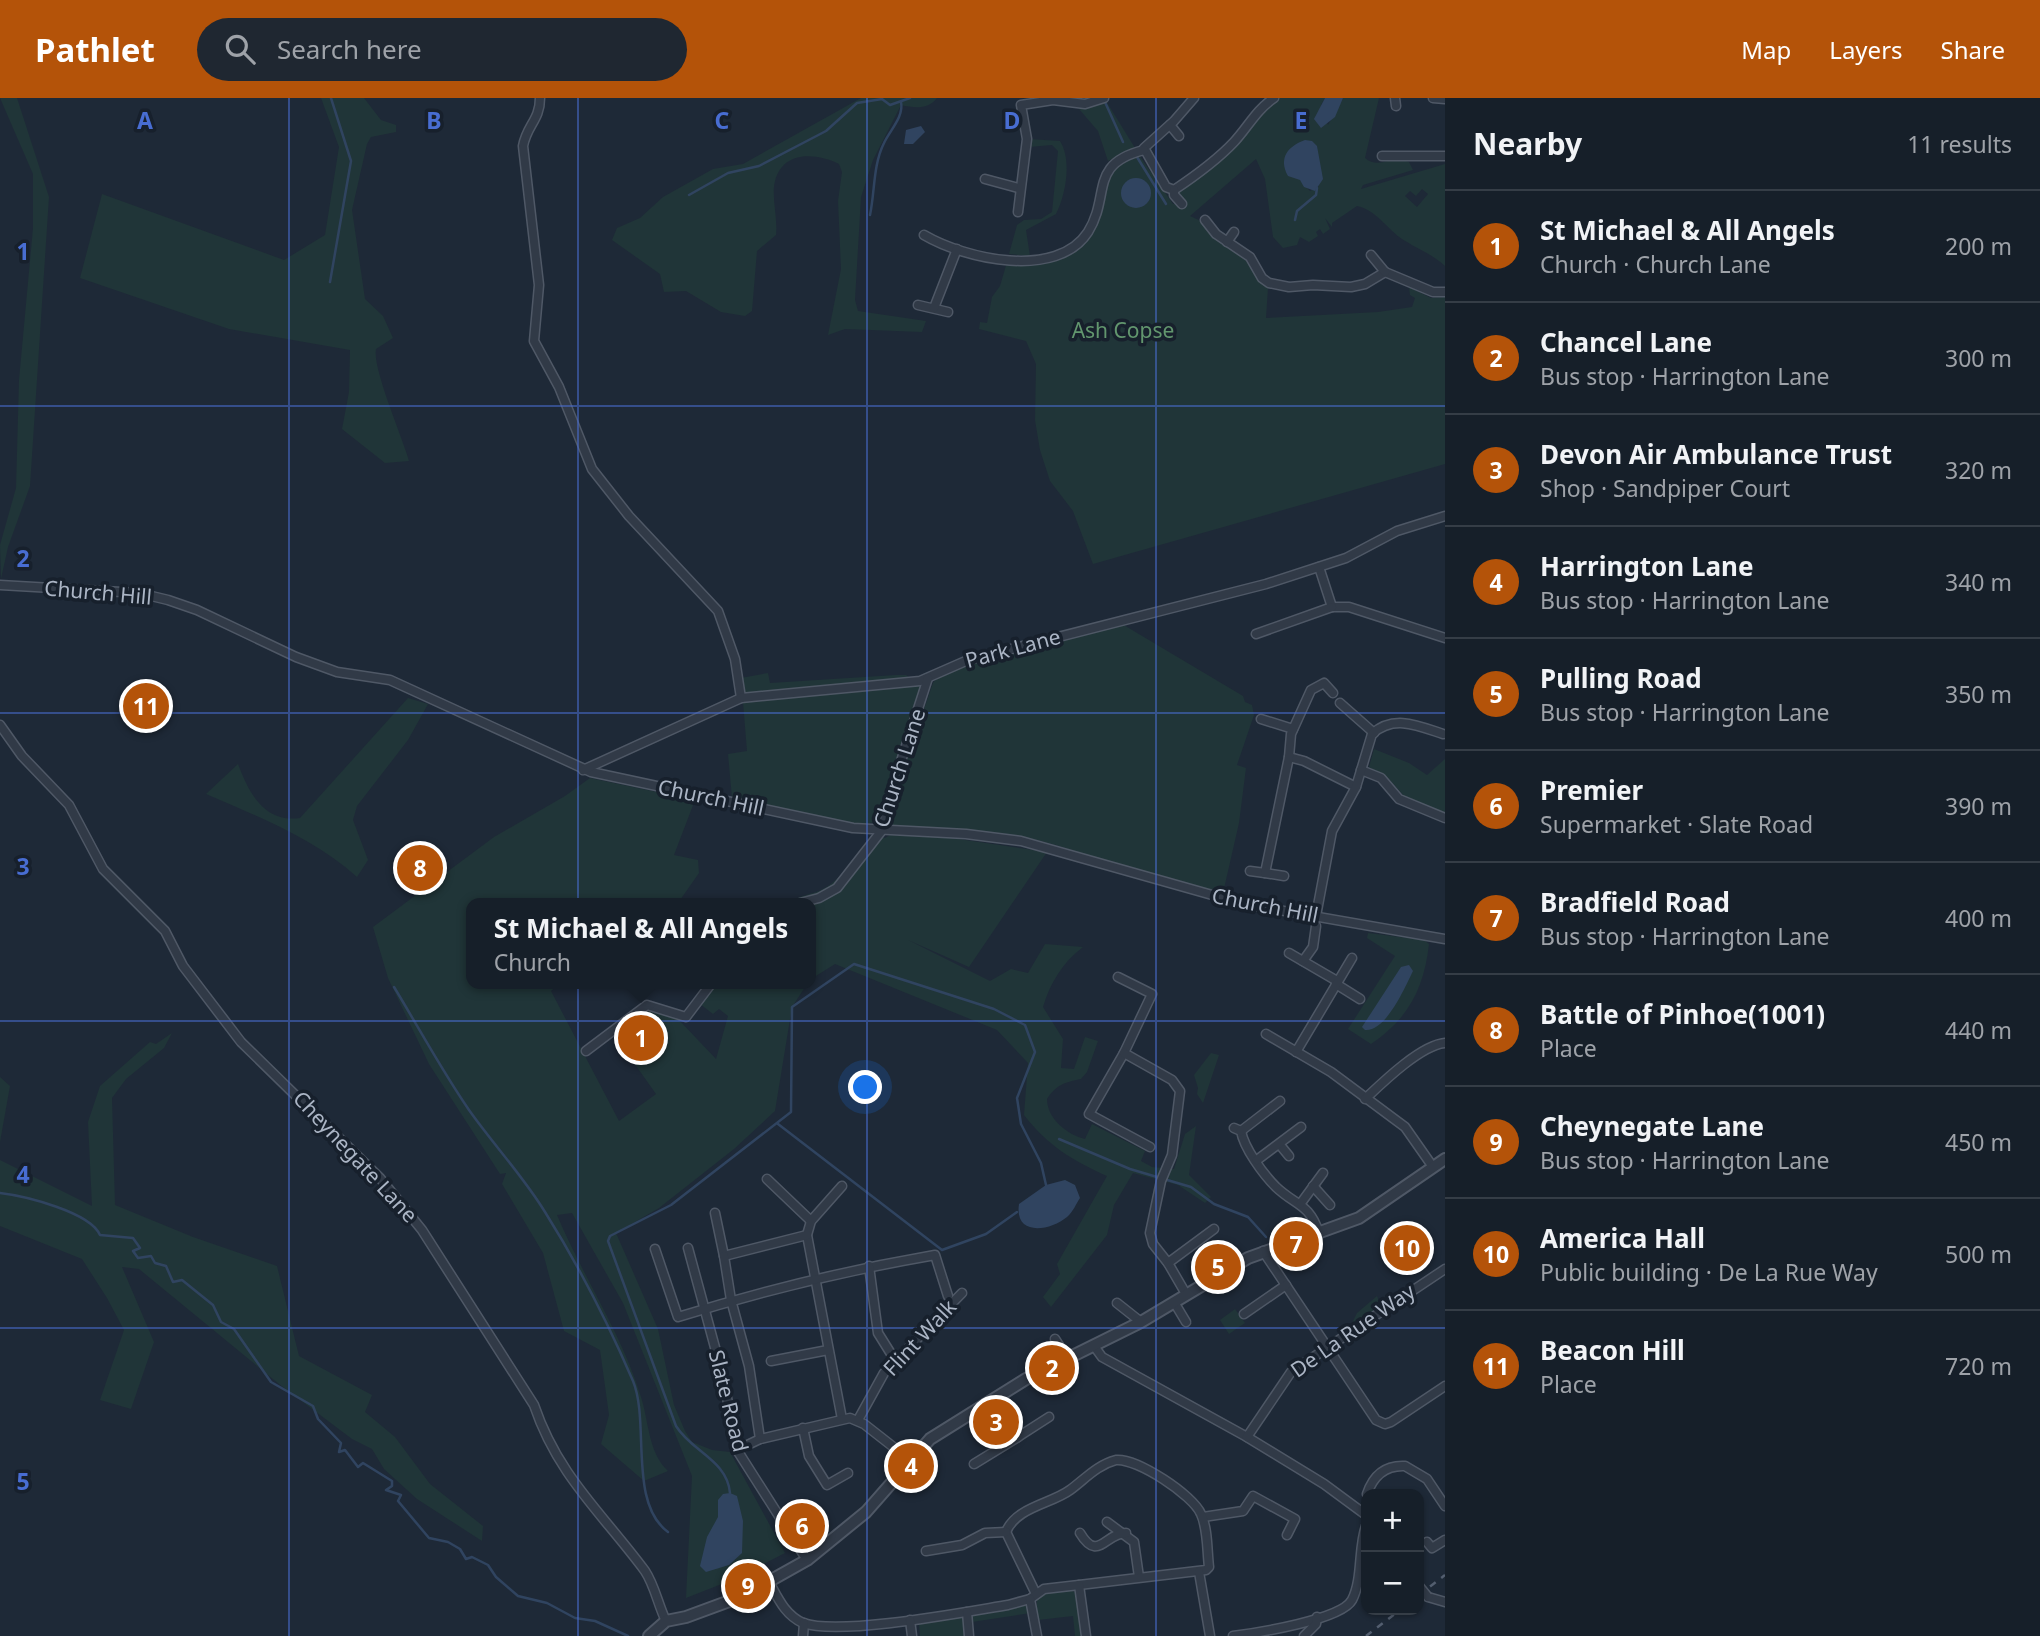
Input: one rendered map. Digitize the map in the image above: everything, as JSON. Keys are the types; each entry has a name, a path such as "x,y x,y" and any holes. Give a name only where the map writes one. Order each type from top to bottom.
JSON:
{"street":[{"path":"540,98 540,114 527,132 523,146 539,285 534,341 559,387 592,469 629,516 718,611 735,659 741,698"},
{"path":"1018,212 1018,188 1027,139 1021,105 1053,100 1084,104 1103,98"},
{"path":"924,235 957,249 1026,261 1066,251 1083,238 1094,221 1106,172 1119,160 1144,150 1194,98"},
{"path":"1174,190 1188,177 1215,162 1262,106 1274,98"},
{"path":"1433,98 1445,99"},
{"path":"1170,125 1179,136"},
{"path":"1144,150 1166,187 1174,190"},
{"path":"1382,156 1445,156"},
{"path":"985,179 1018,188"},
{"path":"1174,190 1174,195 1182,204"},
{"path":"1205,220 1227,242 1250,257 1267,282 1283,287 1357,286 1385,272"},
{"path":"1227,242 1234,232"},
{"path":"934,308 957,249"},
{"path":"1371,255 1385,272 1433,292 1445,292"},
{"path":"918,305 948,312"},
{"name":"Park Lane","path":"583,770 741,698 905,683 928,678 968,660 1225,596 1319,567 1346,558 1397,531 1445,516"},
{"path":"1319,567 1332,607"},
{"name":"Church Hill","path":"0,585 139,593 187,607 337,672 390,680 583,770 815,822 1021,841 1212,897 1445,939"},
{"path":"1256,634 1332,607 1349,607 1445,638"},
{"name":"Church Lane","path":"816,899 837,888 883,829 891,792 928,678"},
{"path":"1265,873 1293,729 1311,690 1324,683 1333,692"},
{"path":"1340,703 1374,733"},
{"path":"1261,719 1293,729"},
{"path":"1316,916 1332,831 1356,787 1374,733 1396,722 1443,734"},
{"name":"Cheynegate Lane","path":"0,725 22,756 69,805 103,869 164,931 183,966 241,1042 380,1178 422,1230 534,1405 542,1428 575,1487 646,1572 666,1621"},
{"path":"1289,757 1304,761 1356,787"},
{"path":"1361,770 1381,778 1399,799 1445,818"},
{"path":"1250,871 1284,876"},
{"path":"1303,961 1313,947 1316,926"},
{"path":"1289,953 1360,999"},
{"path":"1296,1052 1352,958"},
{"path":"1118,976 1152,994 1124,1053 1089,1114 1150,1147"},
{"path":"586,1051 647,1005 685,1017 707,989"},
{"path":"1266,1034 1331,1072 1410,1132 1433,1167"},
{"path":"1365,1099 1433,1045 1445,1043"},
{"path":"1124,1053 1172,1080 1180,1091 1181,1101 1172,1155 1149,1226 1150,1238 1186,1294"},
{"path":"1280,1101 1237,1130 1277,1188 1301,1203 1315,1219 1319,1233"},
{"path":"1257,1160 1280,1146 1301,1127"},
{"path":"1280,1146 1289,1156"},
{"path":"649,1636 666,1621 702,1612 769,1582 807,1560 866,1512 935,1435 994,1399 1067,1358 1141,1322 1221,1271 1263,1251 1359,1218 1445,1159"},
{"path":"1301,1203 1323,1173"},
{"path":"767,1179 811,1222"},
{"path":"842,1186 811,1222 807,1235 842,1419"},
{"path":"1313,1186 1330,1205"},
{"path":"715,1213 731,1300 749,1366 760,1438"},
{"path":"1168,1263 1214,1229"},
{"path":"724,1256 807,1235"},
{"name":"Slate Road","path":"688,1248 705,1309 737,1450 807,1560"},
{"path":"655,1249 678,1317 731,1300 869,1266 878,1333 893,1357"},
{"path":"1263,1251 1374,1418 1382,1423 1391,1422 1445,1385"},
{"name":"Flint Walk","path":"869,1266 935,1255 948,1296"},
{"name":"De La Rue Way","path":"1247,1437 1286,1377 1445,1269"},
{"path":"1244,1314 1286,1285"},
{"name":"Flint Walk","path":"858,1420 884,1373 962,1293"},
{"path":"1174,1302 1186,1322"},
{"path":"1117,1303 1141,1322"},
{"path":"1055,1339 1067,1358"},
{"path":"1094,1346 1102,1357 1247,1437 1361,1511"},
{"path":"771,1361 828,1350"},
{"path":"994,1399 1018,1437"},
{"path":"974,1464 1049,1417"},
{"path":"737,1450 760,1438 842,1419 858,1420 910,1460"},
{"path":"803,1428 809,1456 827,1485 848,1473"},
{"path":"769,1582 786,1610 804,1623 835,1627 967,1612 1033,1597 1049,1588 1199,1572 1209,1567 1203,1517 1191,1499 1141,1466 1116,1460 1082,1478 1068,1491 1010,1523 1006,1532 1033,1597 1037,1636"},
{"path":"1369,1489 1381,1471 1399,1465 1420,1473 1442,1496 1445,1506"},
{"path":"1203,1517 1243,1511 1253,1496 1295,1519 1287,1535"},
{"path":"1107,1522 1127,1533 1137,1548 1139,1577"},
{"path":"926,1551 962,1545 985,1533 1006,1532"},
{"path":"1080,1534 1086,1544 1092,1546 1104,1544 1117,1534 1127,1533"},
{"path":"1427,1542 1432,1548 1445,1540"},
{"path":"1233,1636 1281,1629 1340,1611 1352,1600 1361,1552"},
{"path":"1199,1572 1210,1636"},
{"path":"1079,1585 1086,1636"},
{"path":"1424,1592 1428,1597 1445,1602"},
{"path":"967,1612 969,1636"},
{"path":"1304,1636 1316,1624 1317,1618"},
{"path":"910,1620 912,1636"},
{"path":"803,1636 804,1623"}],"green space":[{"path":"0,98 17,98 49,197 30,486 8,547 1,579 0,545 16,488 19,380 33,228 33,174"},
{"path":"321,98 364,98 381,120 396,125 396,132 371,137 367,144 352,210 365,299 383,316 393,338 376,349 376,358 409,461 385,463 342,429 349,392 350,350 229,329 80,278 102,194 284,260 325,235 339,147"},
{"path":"861,98 937,98 925,106 901,105 873,160 861,197 855,300 858,311 926,321 922,332 845,329 828,335 841,269 838,201 842,172 839,164 830,160 802,157 793,159 779,171 774,187 776,235 757,251 752,311 745,316 721,312 686,291 664,292 660,274 612,240 617,228 640,218 663,197 713,169 743,164"},
{"name":"Ash Copse","path":"1278,98 1325,98 1321,105 1328,125 1343,98 1379,98 1365,158 1377,163 1398,158 1409,162 1413,170 1363,185 1361,189 1445,164 1445,266 1400,238 1371,212 1357,206 1332,223 1332,227 1325,218 1330,229 1323,234 1320,229 1316,232 1318,236 1309,242 1300,237 1297,245 1283,248 1273,237 1265,179 1256,159 1190,216 1205,223 1214,237 1248,259 1256,278 1268,288 1266,318 1378,312 1412,307 1415,298 1410,295 1409,287 1431,298 1445,297 1445,464 1093,564 1073,511 1050,481 1040,450 1035,420 1036,364 1026,341 979,329 980,322 987,323 992,297 1000,286 1007,262 1027,264 1079,246 1112,168 1139,155 1173,204 1185,203 1177,193","holes":["1317,146 1319,186 1310,191 1300,180","1129,180 1148,199 1140,206 1122,191","1422,189 1428,194 1417,207 1405,196 1410,191 1416,196"]},
{"path":"1106,101 1135,148 1108,161 1098,131 1079,109"},
{"path":"1029,139 1060,141 1067,167 1063,197 1056,214 1026,230 1030,256 1009,254 1017,225 1024,220 1041,219 1052,212 1058,151 1052,145 1029,147"},
{"path":"1122,624 1243,696 1245,702 1252,705 1254,715 1237,765 1246,768 1239,823 1223,893 1200,890 1152,877 1032,839 981,832 894,826 889,823 895,793 933,683 944,674 991,656"},
{"path":"768,673 770,683 906,675 920,686 920,700 880,819 867,824 830,822 732,798 728,754 747,751 741,678"},
{"path":"408,698 428,704 408,740 357,806 353,820 368,860 357,877 304,840 206,794 238,764 253,795 267,811 277,816 300,818"},
{"path":"1374,749 1409,763 1427,775 1445,759 1445,814 1406,798 1387,777 1369,767"},
{"path":"590,778 695,800 674,855 698,860 699,873 682,898 466,898 466,989 553,989 551,991 619,1121 656,1094 612,1032 647,1005 678,1019 716,1059 728,1016 719,1009 713,1014 700,1004 712,989 804,989 792,1007 775,1111 734,1149 659,1208 616,1233 658,1329 674,1405 685,1431 692,1442 712,1450 730,1452 785,1553 732,1580 686,1598 692,1476 623,1303 572,1213 557,1215 633,1373 656,1455 668,1471 644,1481 601,1444 609,1415 600,1350 564,1331 543,1253 502,1184 506,1173 500,1174 429,1064 388,978 373,927 494,837 565,796"},
{"path":"874,834 885,838 890,835 945,837 1047,852 969,967 908,940 990,981 1011,969 1028,973 1045,944 1083,947 1069,959 1058,974 1043,1007 1063,1039 1061,1068 1074,1069 1085,1037 1098,1041 1087,1072 1081,1079 1061,1085 1047,1099 1051,1113 1060,1125 1078,1137 1085,1139 1092,1124 1145,1151 1141,1161 1152,1167 1174,1169 1185,1134 1196,1126 1189,1175 1211,1197 1205,1203 1178,1185 1133,1173 1114,1205 1107,1235 1051,1307 1043,1297 1060,1274 1057,1264 1107,1176 1061,1151 1024,1115 1028,1063 997,1030 835,964 816,976 816,898 797,898 827,887 849,866"},
{"path":"1368,933 1424,940 1429,944 1423,975 1412,1002 1395,1024 1371,1044 1348,1029 1395,956 1367,938"},
{"path":"172,1033 164,1048 126,1079 112,1098 115,1205 193,1237 277,1266 299,1356 372,1395 365,1412 395,1437 430,1484 483,1526 482,1541 417,1499 384,1469 372,1449 352,1439 279,1384 139,1269 122,1267 154,1342 131,1409 100,1400 124,1330 82,1259 0,1226 0,1160 92,1206 88,1122 100,1086 150,1042 156,1044"},
{"path":"1211,1053 1219,1055 1203,1103 1197,1094 1194,1075"},
{"path":"0,1077 10,1086 0,1142"},
{"path":"1377,1296 1381,1307 1350,1327 1357,1313"},
{"path":"1235,1309 1245,1323 1229,1334 1220,1320"},
{"path":"1070,1590 1077,1593 1082,1636 1075,1636 1073,1616 1038,1620 1037,1612 965,1623 966,1636 920,1636 919,1623 1023,1604 1031,1608 1037,1606 1037,1598 1042,1593"}],"water":[{"path":"1325,98 1343,98 1335,117 1321,128 1314,119"},
{"path":"921,126 925,132 913,144 904,144 906,130"},
{"path":"1305,140 1312,141 1317,146 1323,179 1315,191 1304,187 1300,180 1288,176 1285,170 1286,154"},
{"path":"1136,178 1142,179 1150,187 1150,199 1142,207 1136,208 1130,207 1122,199 1121,193 1122,187 1130,179"},
{"path":"1409,965 1413,971 1394,1007 1380,1024 1365,1030 1362,1027 1401,967"},
{"path":"1065,1180 1075,1185 1080,1198 1069,1215 1052,1226 1043,1228 1028,1226 1022,1222 1019,1204 1046,1185"},
{"path":"723,1494 737,1496 743,1521 742,1553 729,1565 706,1572 700,1566 707,1537 718,1517 718,1500"}],"waterway":[{"path":"330,282 351,161 331,98"},
{"path":"689,195 728,173 759,166 826,131 857,103 882,99 890,105 910,98"},
{"path":"870,215 878,160 884,143 899,118 901,102"},
{"path":"1105,102 1123,142"},
{"path":"1137,157 1166,204"},
{"path":"1295,220 1297,211 1316,195 1317,188"},
{"path":"730,1493 723,1472 676,1426 608,1241 610,1236 671,1205 791,1112 792,1007 854,964 994,1009 1025,1025 1035,1052 1017,1098 1021,1124 1041,1163 1046,1185"},
{"path":"394,987 459,1095 545,1212 603,1316 638,1398 648,1502 656,1519 668,1532"},
{"path":"778,1124 942,1250 986,1234 1017,1212"},
{"path":"1059,1139 1130,1169 1191,1187 1214,1204 1248,1217 1266,1237"},
{"path":"0,1193 71,1212 84,1219 100,1235 133,1238 140,1248 133,1251 138,1258 151,1256 155,1263 166,1266 173,1282 182,1280 213,1305 221,1322 234,1329 271,1382 313,1406 318,1419 341,1443 339,1452 345,1450 358,1467 363,1463 392,1481 392,1486 386,1490 401,1495 398,1501 429,1538 448,1542 460,1549 466,1559 472,1557 488,1565 496,1577 518,1596 547,1603 575,1618 595,1621 628,1636"}],"railway":[{"path":"1424,1591 1445,1575"},
{"path":"1366,1636 1393,1615"}],"place":[{"name":"Beacon Hill","path":"146,706"},
{"name":"Battle of Pinhoe(1001)","path":"420,868"},
{"name":"St Michael & All Angels","path":"641,1038"},
{"name":"Bradfield Road","path":"1296,1244"},
{"name":"America Hall","path":"1407,1248"},
{"name":"Pulling Road","path":"1218,1267"},
{"name":"Chancel Lane","path":"1052,1368"},
{"name":"Devon Air Ambulance Trust","path":"996,1422"},
{"name":"Harrington Lane","path":"911,1466"},
{"name":"Premier","path":"802,1526"},
{"name":"Cheynegate Lane","path":"748,1586"}]}
